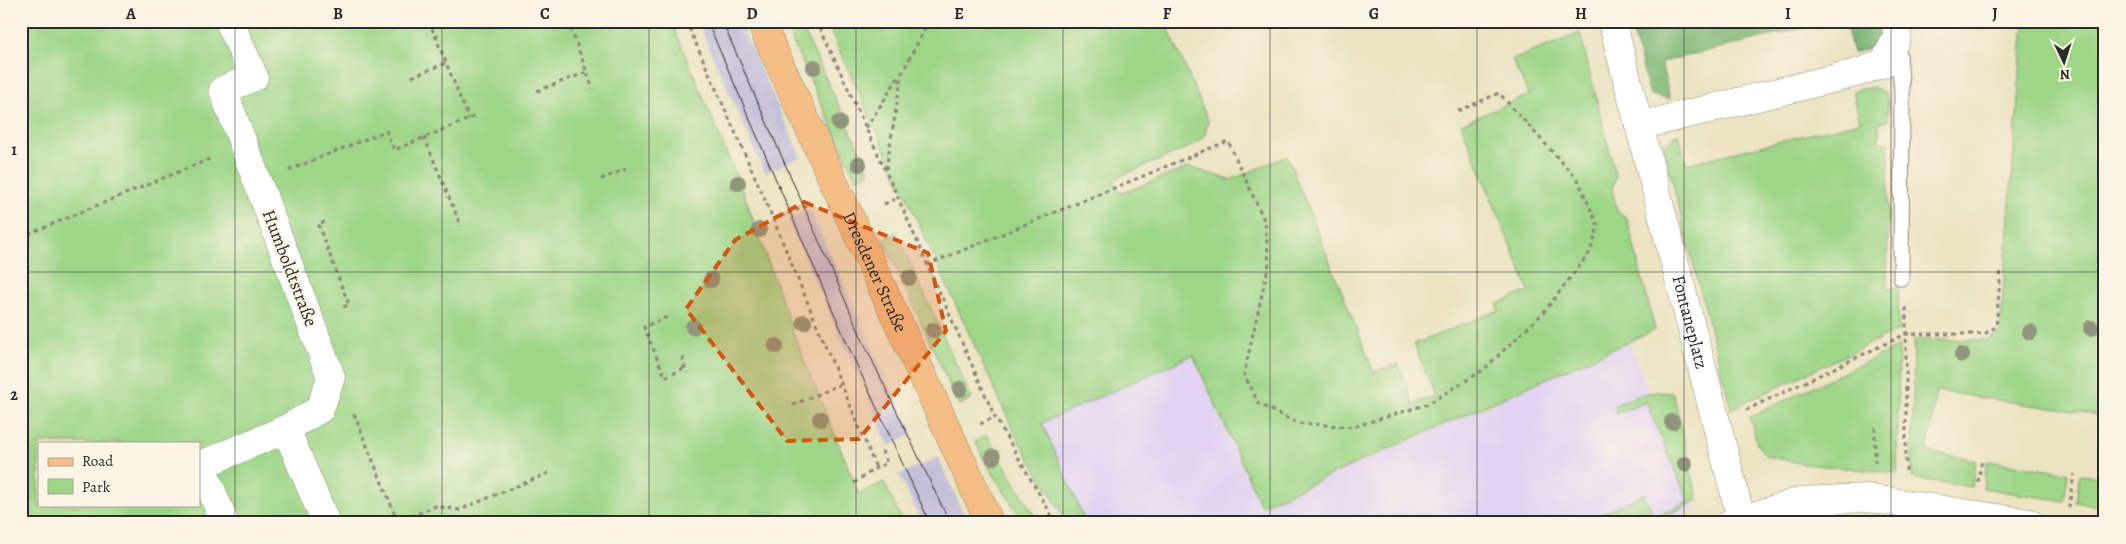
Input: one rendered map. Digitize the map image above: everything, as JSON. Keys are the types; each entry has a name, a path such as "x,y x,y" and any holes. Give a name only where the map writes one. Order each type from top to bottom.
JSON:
{"main road":[{"name":"Dresdener Straße","path":"760,21 990,523"}],"street":[{"name":"Humboldtstraße","path":"230,21 254,77 223,90 331,377"},
{"name":"Fontaneplatz","path":"1612,21 1736,521"},
{"path":"1639,126 1860,72 1884,63 1897,29"},
{"path":"225,523 201,465 286,429 320,409 331,377"},
{"path":"286,429 326,523"},
{"path":"1736,521 1802,512 1867,498 2030,523"}],"lane":[{"path":"1897,29 1902,92 1901,278"}],"path":[{"path":"429,21 469,119"},
{"path":"568,21 593,89"},
{"path":"686,21 773,220 876,468"},
{"path":"817,21 886,170 995,417 1056,523"},
{"path":"866,128 902,73 929,21"},
{"path":"435,37 442,34"},
{"path":"412,77 446,63"},
{"path":"537,91 587,72"},
{"path":"886,170 902,73"},
{"path":"927,265 1228,142 1265,222 1269,263 1244,374 1259,404 1297,424 1352,427 1428,404 1483,370 1544,312 1590,252 1598,226 1578,180 1499,93 1456,112"},
{"path":"258,182 386,130 394,150 474,117"},
{"path":"424,137 461,226"},
{"path":"21,238 244,145"},
{"path":"601,179 626,169"},
{"path":"884,204 898,198"},
{"path":"773,220 814,203"},
{"path":"782,216 784,222"},
{"path":"325,222 318,224 349,305 339,308 336,300"},
{"path":"1741,412 1906,334 1984,334 1996,327 2001,268"},
{"path":"667,317 644,327 665,377 686,370 683,357"},
{"path":"1906,334 1906,474"},
{"path":"331,377 354,413 397,522 436,506 459,510 551,472"},
{"path":"793,405 841,384"},
{"path":"1875,427 1875,470"},
{"path":"854,483 887,463 881,450"},
{"path":"1978,482 1982,460"},
{"path":"2069,508 2074,474"}],"highlighted area":[{"path":"804,202 928,253 946,331 859,439 787,441 686,309 735,240"}],"shaded area":[{"path":"697,21 739,21 801,157 765,173"},
{"path":"810,210 912,434 889,446 788,220"},
{"path":"1185,340 1260,508 1629,343 1696,509 1666,523 1063,523 1014,419"},
{"path":"938,457 968,523 922,523 899,475"}],"green space":[{"path":"21,21 671,21 744,194 794,335 859,494 884,482 903,523 21,523"},
{"path":"783,21 799,21 870,172 856,179"},
{"path":"826,21 1165,21 1208,120 1205,135 1194,145 1114,179 1120,194 1189,167 1230,180 1287,156 1374,372 1398,364 1413,404 1435,396 1414,344 1499,310 1497,304 1529,291 1461,124 1529,95 1512,60 1580,33 1616,177 1612,189 1617,211 1627,218 1655,330 1261,506 1193,355 1042,423 1086,523 1068,523 1016,436"},
{"path":"1630,21 1833,21 1661,62 1670,99 1650,95"},
{"path":"1845,21 1885,21 1882,40 1869,48 1853,53"},
{"path":"2024,21 2105,21 2105,416 1936,391 1927,452 1976,460 1972,487 1912,478 1914,340 1987,340 2000,334"},
{"path":"1873,87 1885,93 1888,102 1888,122 1879,122 1879,142 1889,143 1887,288 1898,287 1899,330 1731,409 1663,146 1674,136 1679,135 1686,164 1860,122 1853,91"},
{"path":"896,232 972,399 959,405 883,239"},
{"path":"1899,346 1897,473 1805,464 1766,456 1757,444 1750,417"},
{"path":"1655,392 1673,393 1698,500 1651,523 1605,523 1601,514 1644,494 1655,517 1688,501 1646,402 1616,414 1615,405 1643,394"},
{"path":"987,435 1039,523 1024,523 982,456 975,441"},
{"path":"1987,461 2068,473 2064,501 1983,488"},
{"path":"2080,475 2105,478 2105,507 2076,502"}],"tram line":[{"path":"707,21 850,350 930,523"},
{"path":"722,21 864,343 950,523"}]}
